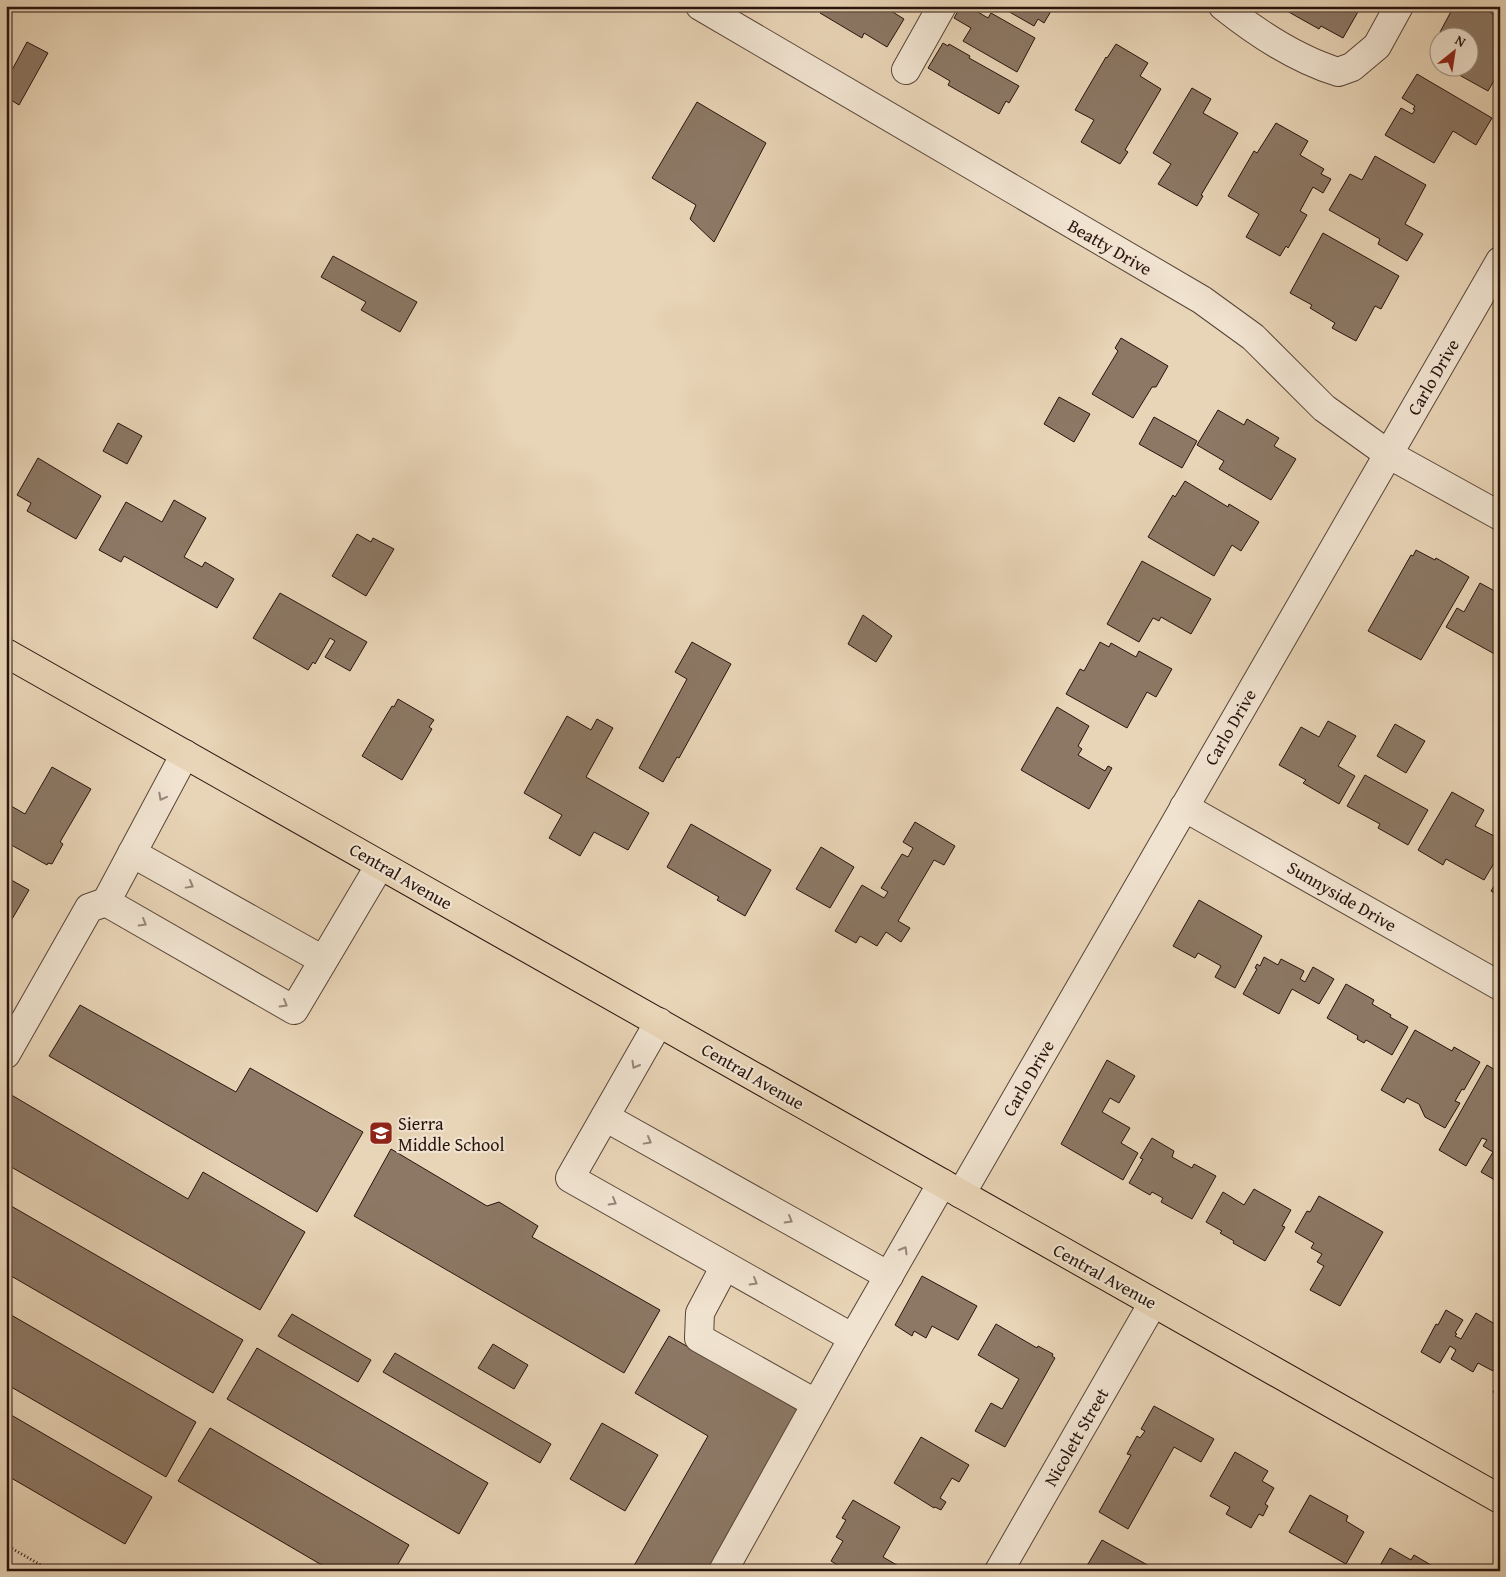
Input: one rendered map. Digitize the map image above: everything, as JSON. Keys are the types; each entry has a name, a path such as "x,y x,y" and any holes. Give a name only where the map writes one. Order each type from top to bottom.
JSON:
{"main road":[{"name":"Central Avenue","path":"6,653 1500,1499"}],"street":[{"name":"Beatty Drive","path":"700,6 1202,300 1253,337 1324,408 1388,454 1500,516"},
{"path":"906,70 942,6"},
{"path":"1223,6 1289,51 1321,67 1338,72 1352,67 1377,46 1399,6"},
{"name":"Carlo Drive","path":"723,1571 852,1338 889,1276 952,1189 1184,807 1500,261"},
{"path":"6,1054 89,908 106,902 185,754"},
{"name":"Sunnyside Drive","path":"1184,807 1500,986"},
{"path":"132,853 324,960"},
{"path":"106,902 294,1010 380,865"},
{"path":"659,1022 570,1178 852,1338"},
{"path":"605,1117 889,1276"},
{"path":"725,1266 700,1314 699,1338 815,1403"},
{"name":"Nicolett Street","path":"999,1571 1153,1303"}],"path":[{"path":"6,1545 51,1571"}],"building":[{"path":"824,6 883,6 904,19 887,47 864,33 862,38 820,13"},
{"path":"901,6 918,6 915,12"},
{"path":"961,6 971,8 988,18 991,13 1035,38 1017,72 963,41 971,28 954,18"},
{"path":"999,6 1054,6 1044,23 1038,19 1034,26"},
{"path":"1278,6 1352,6 1359,10 1343,38 1321,26 1319,29"},
{"path":"1454,6 1479,6 1500,18 1500,70 1488,91 1465,78 1478,78 1478,28 1442,28"},
{"path":"27,42 48,53 19,105 6,97 6,67 12,70"},
{"path":"943,43 948,46 949,44 970,56 969,58 1019,86 1009,103 1006,101 999,114 948,85 950,81 928,68"},
{"path":"1116,44 1148,63 1140,76 1161,89 1125,150 1128,152 1120,164 1081,142 1094,120 1075,110 1106,57"},
{"path":"1417,74 1492,118 1476,145 1453,131 1434,163 1385,135 1401,108 1412,114 1415,110 1413,109 1415,106 1402,98"},
{"path":"1192,88 1211,99 1203,113 1238,133 1201,195 1203,196 1197,206 1158,184 1171,164 1153,153"},
{"path":"697,102 766,143 714,242 690,219 696,205 652,178"},
{"path":"1276,123 1308,141 1300,155 1324,169 1321,174 1331,179 1323,193 1313,187 1300,211 1307,215 1288,248 1286,246 1280,256 1246,237 1259,214 1228,196 1254,151 1257,153"},
{"path":"1375,156 1426,185 1405,224 1423,234 1407,261 1378,244 1380,239 1329,210 1350,174 1362,180"},
{"path":"1323,233 1399,276 1381,309 1375,306 1356,341 1332,328 1335,323 1310,308 1312,305 1290,293"},
{"path":"333,256 417,302 400,332 361,310 366,302 321,277"},
{"path":"1121,338 1168,366 1156,387 1152,387 1133,418 1092,394 1118,351 1115,348"},
{"path":"1059,397 1090,414 1074,442 1044,424"},
{"path":"1218,410 1244,425 1247,419 1279,438 1274,446 1296,459 1271,500 1219,469 1224,461 1197,445"},
{"path":"1154,417 1197,441 1182,468 1139,444"},
{"path":"118,423 142,436 127,464 103,451"},
{"path":"38,458 101,496 76,539 27,511 31,503 17,495"},
{"path":"1185,481 1228,507 1229,504 1259,522 1241,551 1232,545 1214,576 1148,537 1173,495 1175,497"},
{"path":"174,500 206,518 184,557 202,567 205,562 234,579 217,608 124,556 121,562 99,550 126,502 162,522"},
{"path":"357,534 371,542 373,538 394,549 366,596 332,576"},
{"path":"1416,550 1435,560 1436,558 1469,577 1421,660 1368,631 1411,555 1413,556"},
{"path":"1142,561 1211,599 1191,634 1161,617 1159,621 1153,618 1139,642 1107,624"},
{"path":"1480,583 1500,594 1500,657 1446,627 1457,608 1464,612"},
{"path":"280,593 367,642 350,671 325,657 335,641 330,638 315,664 313,662 308,670 253,638"},
{"path":"863,615 892,636 876,662 848,644"},
{"path":"692,642 731,664 679,758 677,757 663,782 639,768 687,679 675,672"},
{"path":"1100,642 1109,647 1111,643 1136,657 1139,651 1172,669 1156,697 1147,692 1127,728 1066,694 1080,669 1084,671"},
{"path":"398,699 434,720 429,727 432,729 402,780 362,756"},
{"path":"1057,707 1089,726 1078,746 1082,749 1078,755 1105,771 1108,766 1112,768 1089,809 1021,770"},
{"path":"567,716 591,730 597,719 613,728 586,777 649,813 628,850 594,832 580,856 549,838 562,815 524,793"},
{"path":"1328,721 1356,736 1338,766 1355,776 1339,804 1303,783 1306,780 1279,765 1301,727 1319,737"},
{"path":"1395,724 1425,741 1406,773 1377,756"},
{"path":"52,767 91,789 60,842 63,844 52,864 48,863 47,865 6,842 6,803 25,814"},
{"path":"1365,775 1428,810 1408,845 1378,828 1380,824 1347,806"},
{"path":"1452,792 1484,810 1475,826 1500,839 1500,853 1484,880 1446,859 1443,865 1418,850"},
{"path":"915,822 955,846 944,865 934,860 898,921 910,928 901,942 886,932 877,946 860,936 856,943 835,931 862,885 884,898 888,892 881,888 902,854 908,857 913,848 903,842"},
{"path":"691,824 771,870 745,916 717,900 719,897 667,867"},
{"path":"821,847 854,867 830,908 796,889"},
{"path":"6,877 29,890 8,926 12,929 6,938"},
{"path":"1500,877 1500,896 1491,891"},
{"path":"1199,900 1262,936 1235,988 1215,977 1221,966 1198,953 1195,958 1173,946"},
{"path":"1264,957 1278,965 1281,959 1304,971 1300,979 1305,982 1313,967 1334,979 1319,1004 1292,989 1279,1014 1243,994 1257,969 1255,968 1257,964 1260,966"},
{"path":"1346,984 1374,1000 1372,1004 1408,1027 1392,1055 1366,1040 1364,1043 1357,1039 1358,1036 1327,1018"},
{"path":"80,1005 236,1092 250,1068 363,1132 317,1212 49,1056"},
{"path":"1415,1030 1452,1051 1454,1047 1480,1062 1464,1090 1462,1089 1455,1101 1460,1103 1445,1128 1425,1117 1419,1104 1407,1098 1404,1103 1381,1090"},
{"path":"1107,1060 1135,1076 1119,1103 1110,1098 1102,1112 1130,1128 1121,1143 1138,1153 1123,1180 1061,1144"},
{"path":"1487,1065 1500,1073 1500,1183 1481,1172 1493,1152 1483,1146 1487,1140 1482,1138 1466,1166 1439,1150"},
{"path":"8,1093 188,1199 203,1172 305,1232 260,1310 6,1164 6,1097"},
{"path":"1152,1138 1174,1151 1172,1157 1192,1168 1194,1164 1216,1176 1192,1219 1161,1202 1163,1198 1152,1192 1150,1195 1129,1183 1143,1159 1140,1158"},
{"path":"391,1149 487,1206 499,1202 538,1226 532,1237 660,1310 624,1373 354,1216"},
{"path":"1254,1189 1291,1210 1282,1226 1285,1227 1265,1261 1233,1243 1234,1241 1220,1233 1222,1231 1206,1222 1223,1192 1244,1205"},
{"path":"1319,1196 1383,1232 1340,1306 1310,1290 1324,1266 1317,1262 1322,1254 1311,1248 1314,1243 1295,1232 1307,1211 1310,1212"},
{"path":"6,1203 243,1340 213,1393 6,1273"},
{"path":"922,1276 977,1306 958,1340 932,1326 926,1338 914,1331 912,1336 895,1325"},
{"path":"1446,1310 1463,1320 1455,1333 1457,1334 1455,1336 1461,1339 1476,1313 1500,1327 1500,1360 1493,1371 1478,1363 1473,1372 1451,1359 1456,1350 1450,1346 1440,1363 1421,1352"},
{"path":"6,1312 196,1422 166,1477 6,1384"},
{"path":"292,1314 371,1360 358,1382 278,1336"},
{"path":"996,1324 1037,1348 1038,1346 1053,1354 1052,1356 1055,1358 1005,1447 975,1431 991,1403 1002,1409 1019,1379 978,1355"},
{"path":"669,1336 800,1411 709,1571 631,1571 708,1436 635,1393"},
{"path":"493,1344 528,1365 514,1389 478,1368"},
{"path":"257,1348 488,1483 459,1534 227,1399"},
{"path":"395,1353 551,1444 540,1463 383,1372"},
{"path":"1500,1381 1500,1396 1493,1392"},
{"path":"1154,1406 1214,1439 1201,1462 1174,1447 1128,1529 1099,1512 1131,1455 1127,1454 1137,1436 1140,1438 1145,1431 1141,1429"},
{"path":"6,1412 152,1497 125,1544 6,1475"},
{"path":"602,1423 658,1455 625,1511 570,1479"},
{"path":"210,1428 409,1545 394,1571 332,1571 178,1481"},
{"path":"921,1437 969,1465 959,1482 952,1478 940,1498 946,1502 941,1510 934,1508 894,1483"},
{"path":"1235,1452 1268,1471 1262,1481 1274,1488 1265,1504 1268,1506 1263,1516 1259,1514 1251,1528 1226,1514 1230,1507 1210,1496"},
{"path":"1310,1495 1348,1516 1346,1521 1364,1532 1346,1564 1289,1532"},
{"path":"853,1500 900,1527 883,1557 907,1571 847,1571 831,1561 843,1541 836,1537 846,1520 842,1518"},
{"path":"1102,1540 1153,1568 1151,1571 1084,1571"},
{"path":"1390,1548 1411,1560 1414,1555 1441,1571 1377,1571"}],"place":[{"name":"Sierra Middle School","path":"381,1133"}]}
